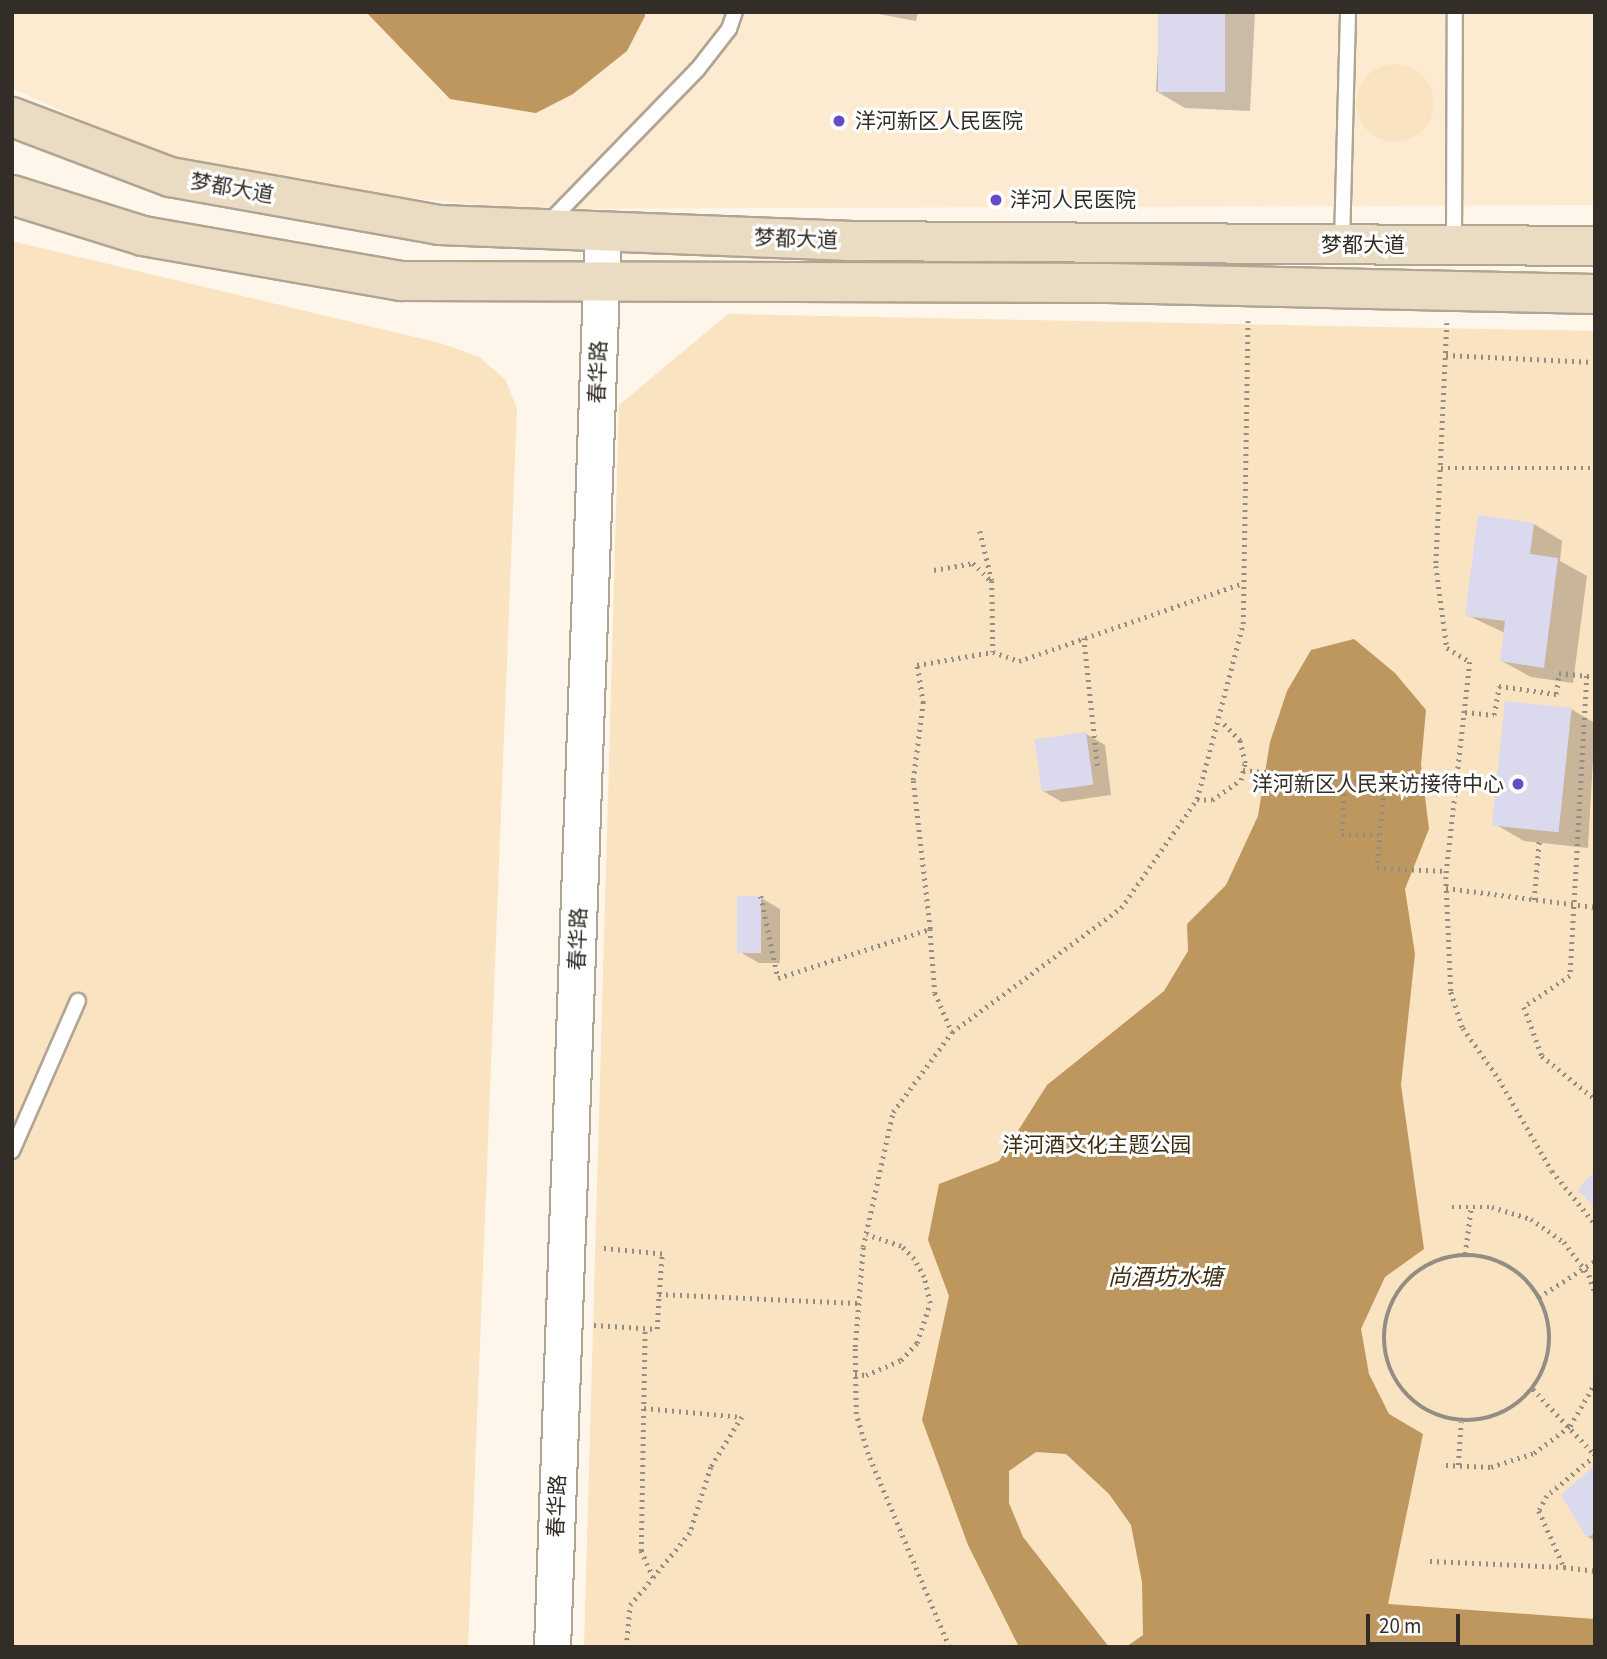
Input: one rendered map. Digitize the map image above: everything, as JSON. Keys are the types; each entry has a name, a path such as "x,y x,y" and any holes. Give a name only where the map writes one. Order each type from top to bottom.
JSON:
{"main road":[{"name":"梦都大道","path":"12,117 170,177 439,225 847,241 1595,246"},
{"name":"梦都大道","path":"12,195 143,236 401,281 1249,286 1595,294"}],"street":[{"name":"春华路","path":"552,1647 603,231"}],"lane":[{"path":"542,229 698,70 729,29 735,12"},
{"path":"1342,244 1348,12"},
{"path":"1454,245 1455,12"},
{"path":"12,1151 78,1001"}],"path":[{"path":"949,1647 868,1454 856,1414 858,1303 867,1235 893,1112 952,1032 1121,908 1197,799 1220,721 1243,624 1249,286"},
{"path":"1449,291 1436,566 1447,648 1470,662 1446,888 1451,992 1463,1028 1499,1079 1552,1171 1595,1224"},
{"path":"1446,355 1595,362"},
{"path":"1441,468 1595,468"},
{"path":"980,531 992,581 993,652"},
{"path":"934,570 974,563 992,581"},
{"path":"952,1032 935,993 913,780 923,703 917,665 993,652 1019,661 1243,583"},
{"path":"1084,638 1098,769"},
{"path":"1465,712 1494,715 1499,686 1556,694 1559,673 1595,677"},
{"path":"1587,676 1570,976 1524,1007 1542,1056 1595,1099"},
{"path":"1197,799 1212,800 1241,780 1243,770 1240,741 1220,721"},
{"path":"1243,770 1385,784 1377,868 1447,871"},
{"path":"1345,780 1342,835 1380,835"},
{"path":"1534,900 1539,841"},
{"path":"1446,888 1595,907"},
{"path":"761,896 778,978 930,929"},
{"path":"1465,1254 1471,1207"},
{"path":"1452,1208 1492,1207 1531,1219 1564,1242 1584,1268 1595,1292"},
{"path":"855,1373 866,1375 901,1360 917,1343 930,1303 924,1277 914,1259 901,1246 867,1235"},
{"path":"563,1324 657,1329 662,1254 566,1244"},
{"path":"1465,1254 1491,1258 1514,1269 1539,1297 1550,1331 1550,1343 1541,1378 1533,1389 1507,1412 1485,1420 1461,1422 1437,1416 1398,1386 1387,1363 1383,1337 1387,1311 1399,1289 1417,1270 1440,1258 1465,1254"},
{"path":"1539,1297 1595,1261"},
{"path":"659,1294 858,1303"},
{"path":"645,1328 641,1551 653,1578"},
{"path":"1446,1465 1491,1467 1534,1453 1570,1426 1595,1383"},
{"path":"1533,1389 1595,1455 1546,1496 1539,1511 1563,1567"},
{"path":"626,1647 631,1605 690,1533 711,1467 742,1417 643,1408"},
{"path":"1458,1465 1461,1422"},
{"path":"1430,1561 1595,1571"}],"shaded area":[{"name":"洋河新区人民医院","path":"12,12 1595,12 1595,205 524,209 337,191 153,153 12,88"}],"green space":[{"path":"1395,64 1410,67 1427,81 1434,103 1431,118 1417,135 1395,142 1380,139 1363,125 1356,103 1359,88 1373,71"},
{"path":"12,241 440,343 479,357 505,379 517,408 468,1647 12,1647"},
{"name":"洋河酒文化主题公园","path":"728,314 1595,331 1595,1647 584,1647 619,405"}],"water":[{"path":"366,12 645,12 645,16 627,51 573,94 536,113 450,99"},
{"name":"尚酒坊水塘","path":"1354,639 1395,673 1426,710 1421,765 1429,829 1405,889 1415,954 1401,1085 1424,1249 1385,1277 1361,1329 1369,1374 1389,1414 1423,1434 1388,1604 1595,1619 1595,1647 1126,1647 1143,1635 1142,1582 1131,1525 1109,1494 1066,1454 1036,1452 1009,1471 1009,1503 1023,1537 1109,1647 1019,1647 968,1545 922,1420 949,1296 928,1240 939,1184 999,1161 1047,1085 1164,991 1188,951 1187,924 1226,885 1258,816 1270,742 1287,691 1311,650"}],"building":[{"path":"1158,12 1225,12 1225,92 1158,92"},
{"path":"1478,515 1534,523 1530,554 1558,558 1544,668 1500,661 1505,621 1465,616"},
{"path":"1505,701 1572,708 1559,832 1492,825"},
{"path":"1086,732 1093,784 1042,792 1035,739"},
{"path":"737,896 761,896 761,953 737,953"},
{"path":"1595,1170 1595,1208 1578,1190"},
{"path":"1595,1465 1595,1533 1587,1538 1561,1495"}],"place":[{"name":"洋河新区人民医院","path":"839,121"},
{"name":"洋河人民医院","path":"996,200"},
{"name":"洋河新区人民来访接待中心","path":"1518,784"}]}
